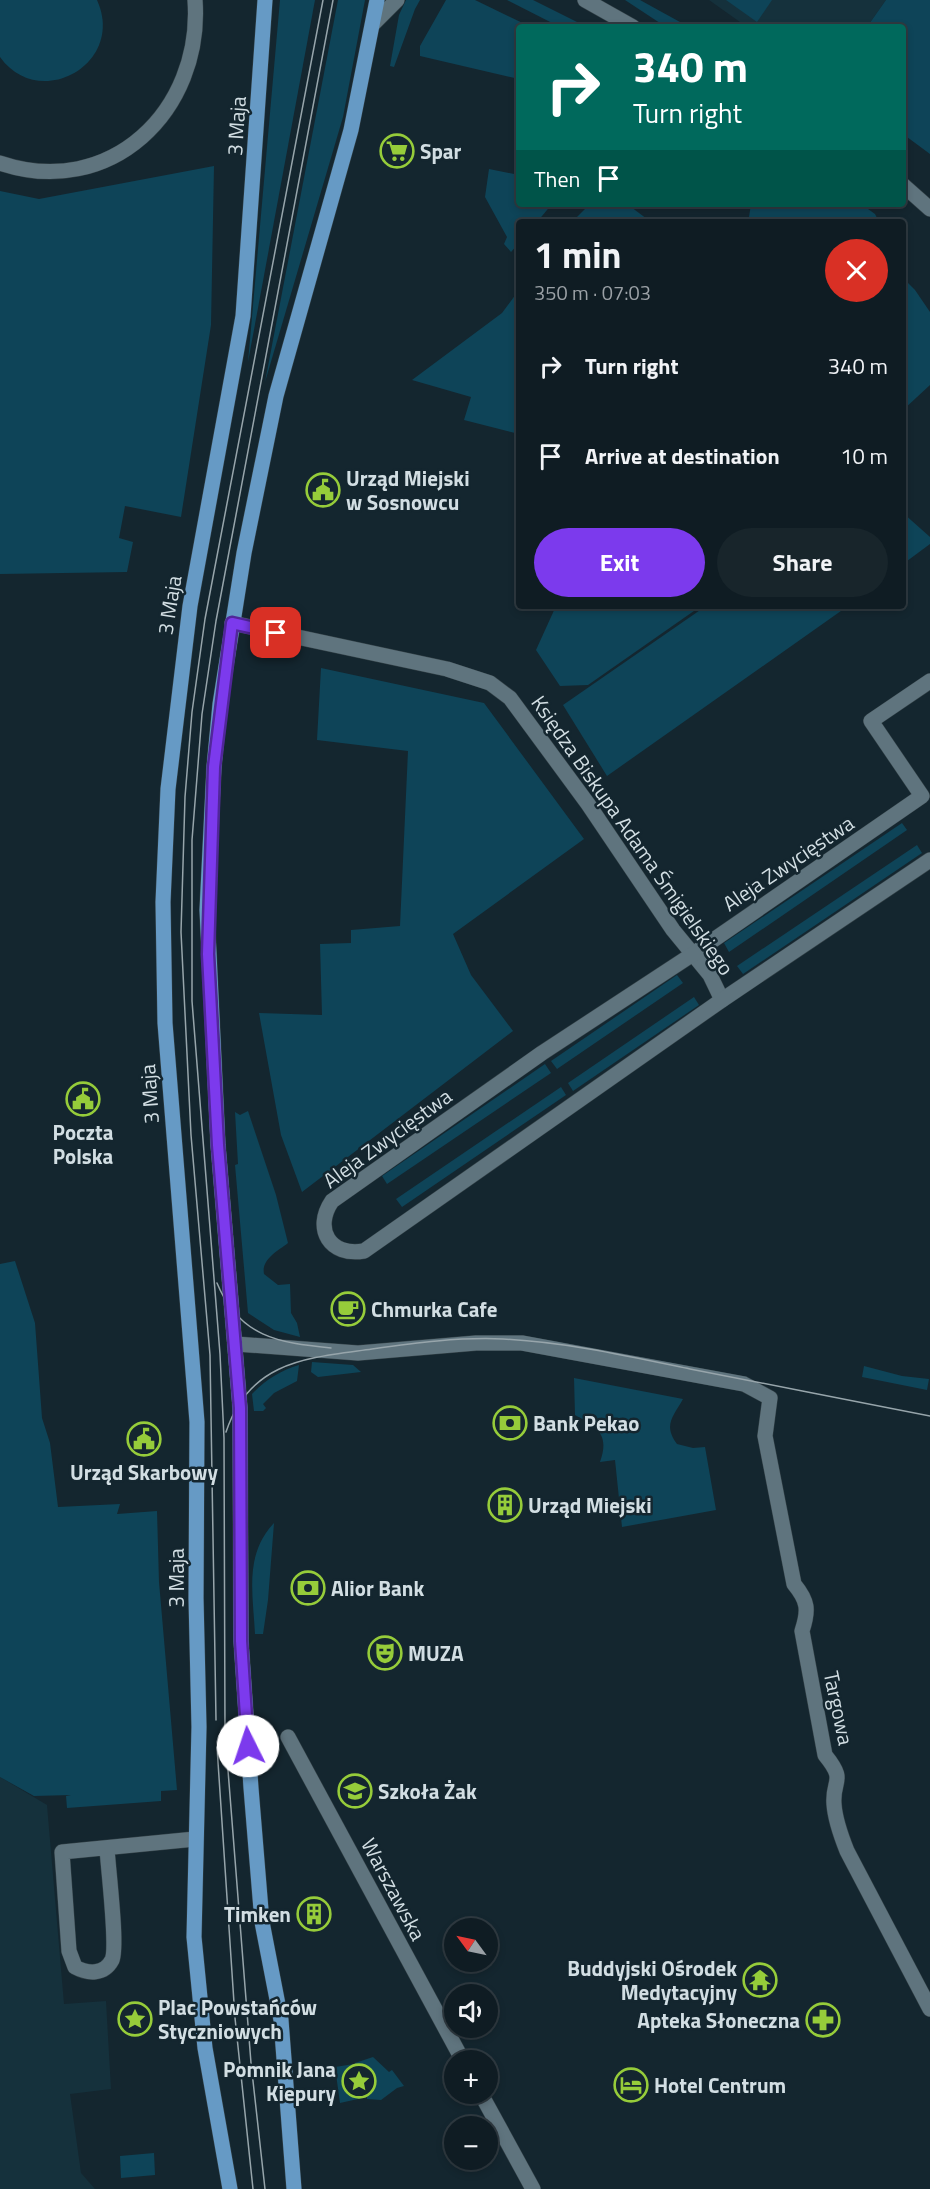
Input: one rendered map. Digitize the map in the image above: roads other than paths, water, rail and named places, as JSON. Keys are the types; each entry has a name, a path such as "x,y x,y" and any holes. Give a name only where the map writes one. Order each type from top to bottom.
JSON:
{"main road":[{"name":"3 Maja","path":"230,2189 205,2048 194,1937 199,1739 196,1598 197,1422 165,1023 166,814 190,606 243,316 265,0"},
{"path":"294,2189 281,2020 262,1922 250,1788 241,1641 241,1419 218,1145 207,910 214,767 232,623 274,408 351,130 377,0"}],"street":[{"path":"0,163 32,171 70,170 106,160 139,140 164,115 182,84 192,49 195,0"},
{"path":"373,24 397,0"},
{"path":"585,0 628,24"},
{"path":"906,188 930,209"},
{"name":"Księdza Biskupa Adama Śmigielskiego","path":"232,623 447,669 490,683 510,698 710,975 722,1000"},
{"name":"Aleja Zwycięstwa","path":"930,681 871,721 926,802 542,1053 332,1201 323,1219 328,1239 346,1252 364,1251 722,1000 930,860"},
{"name":"Targowa","path":"236,1344 358,1353 476,1343 522,1344 744,1384 770,1398 765,1436 794,1584 805,1598 808,1613 802,1631 825,1755 836,1769 838,1784 833,1802 839,1830 846,1851 930,2009"},
{"name":"Warszawska","path":"288,1737 458,2050"},
{"path":"107,1848 114,1953 105,1969 95,1973 84,1972 75,1967 69,1951 62,1852 195,1839"},
{"path":"486,2104 533,2189"}],"tram line":[{"path":"216,1720 210,1355 191,1135 181,932 185,797 192,712 205,619 323,0"},
{"path":"265,2189 251,2063 225,1732 224,1438 220,1354 192,1001 192,840 202,714 216,621 333,0"},
{"path":"217,1283 226,1301 237,1315 249,1326 263,1334 294,1343 331,1348"},
{"path":"226,1432 237,1408 250,1390 266,1376 284,1367 304,1360 348,1352 470,1339 527,1341 597,1350 930,1416"},
{"path":"217,1747 235,2018 253,2189"}],"place":[{"name":"Spar","path":"397,151"},
{"name":"Urząd Miejski w Sosnowcu","path":"323,490"},
{"name":"Poczta Polska","path":"83,1099"},
{"name":"Chmurka Cafe","path":"348,1309"},
{"name":"Bank Pekao","path":"510,1423"},
{"name":"Urząd Skarbowy","path":"144,1439"},
{"name":"Urząd Miejski","path":"505,1505"},
{"name":"Alior Bank","path":"308,1588"},
{"name":"MUZA","path":"385,1653"},
{"name":"Szkoła Żak","path":"355,1791"},
{"name":"Timken","path":"314,1914"},
{"name":"Buddyjski Ośrodek Medytacyjny","path":"760,1980"},
{"name":"Plac Powstańców Styczniowych","path":"135,2019"},
{"name":"Apteka Słoneczna","path":"823,2020"},
{"name":"Pomnik Jana Kiepury","path":"359,2081"},
{"name":"Hotel Centrum","path":"631,2085"}]}
